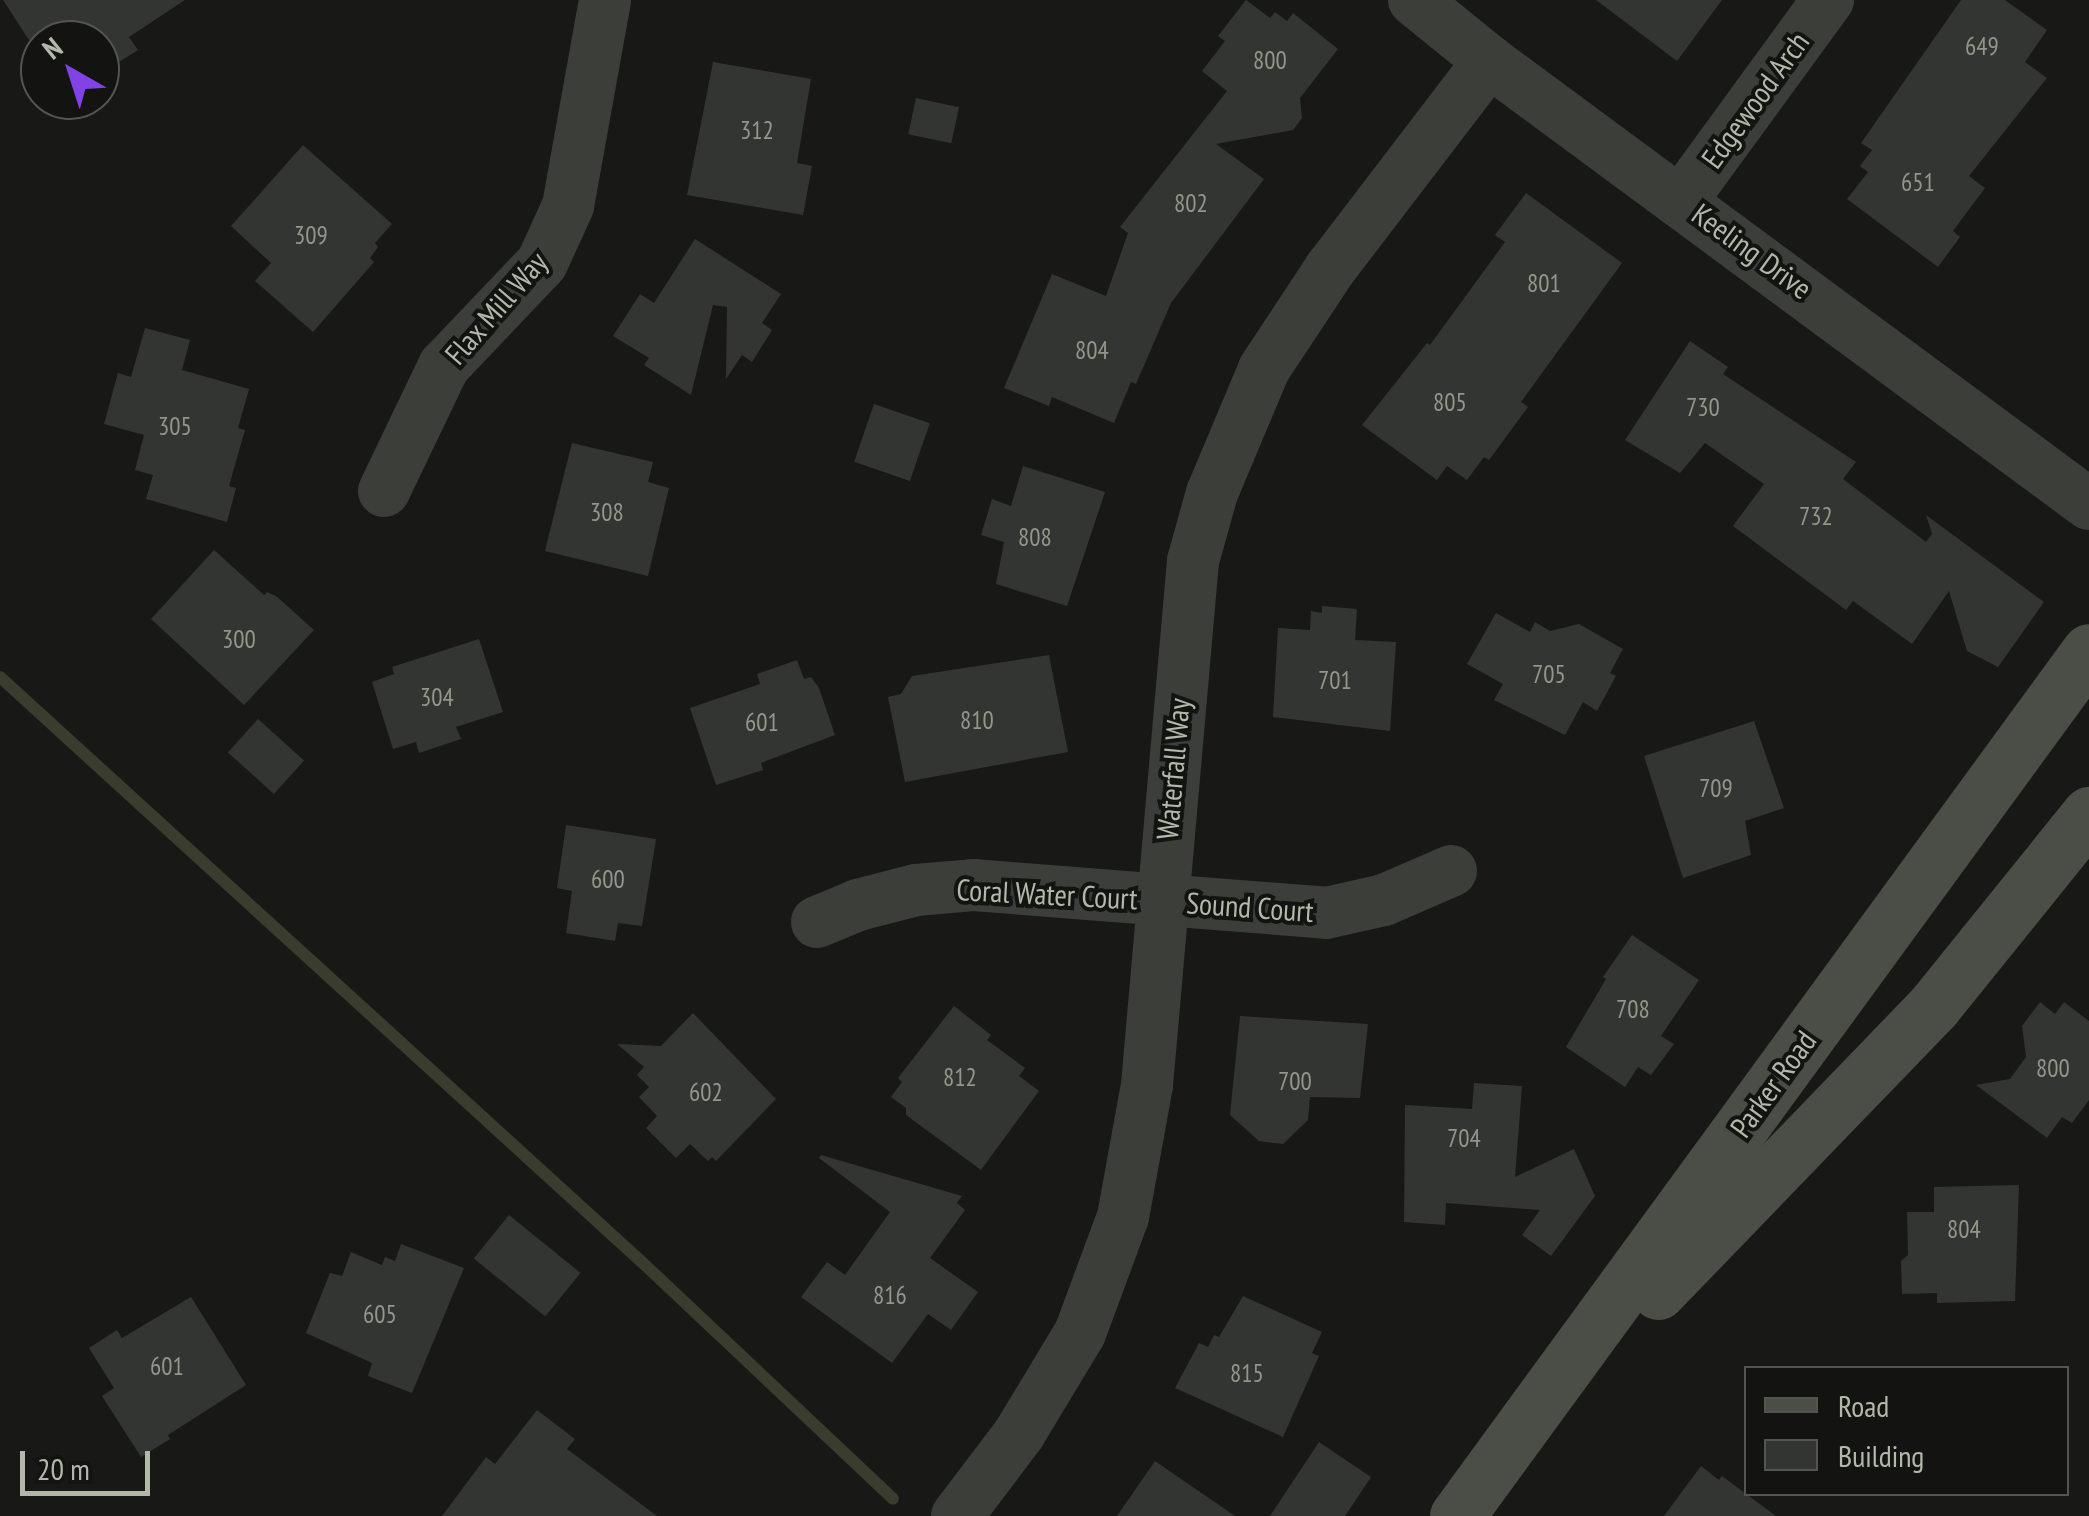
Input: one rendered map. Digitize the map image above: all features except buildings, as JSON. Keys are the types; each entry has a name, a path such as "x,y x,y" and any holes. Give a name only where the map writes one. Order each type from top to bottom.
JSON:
{"street":[{"name":"Flax Mill Way","path":"384,491 444,366 542,263 568,206 605,0"},
{"name":"Keeling Drive","path":"1414,0 1489,60 2089,504"},
{"name":"Edgewood Arch","path":"1682,200 1828,0"},
{"name":"Waterfall Way","path":"958,1516 1019,1434 1080,1333 1114,1244 1141,1135 1194,561 1212,493 1264,369 1330,269 1489,60"},
{"name":"Parker Road","path":"1459,1516 2089,651"},
{"name":"Parker Road","path":"1459,1516 1687,1259 1934,1006 2089,814"},
{"name":"Sound Court","path":"1161,901 1326,913 1384,900 1451,871"},
{"name":"Coral Water Court","path":"817,922 858,905 916,890 973,885 1161,901"}],"waterway":[{"path":"0,677 644,1264 893,1499"}]}
